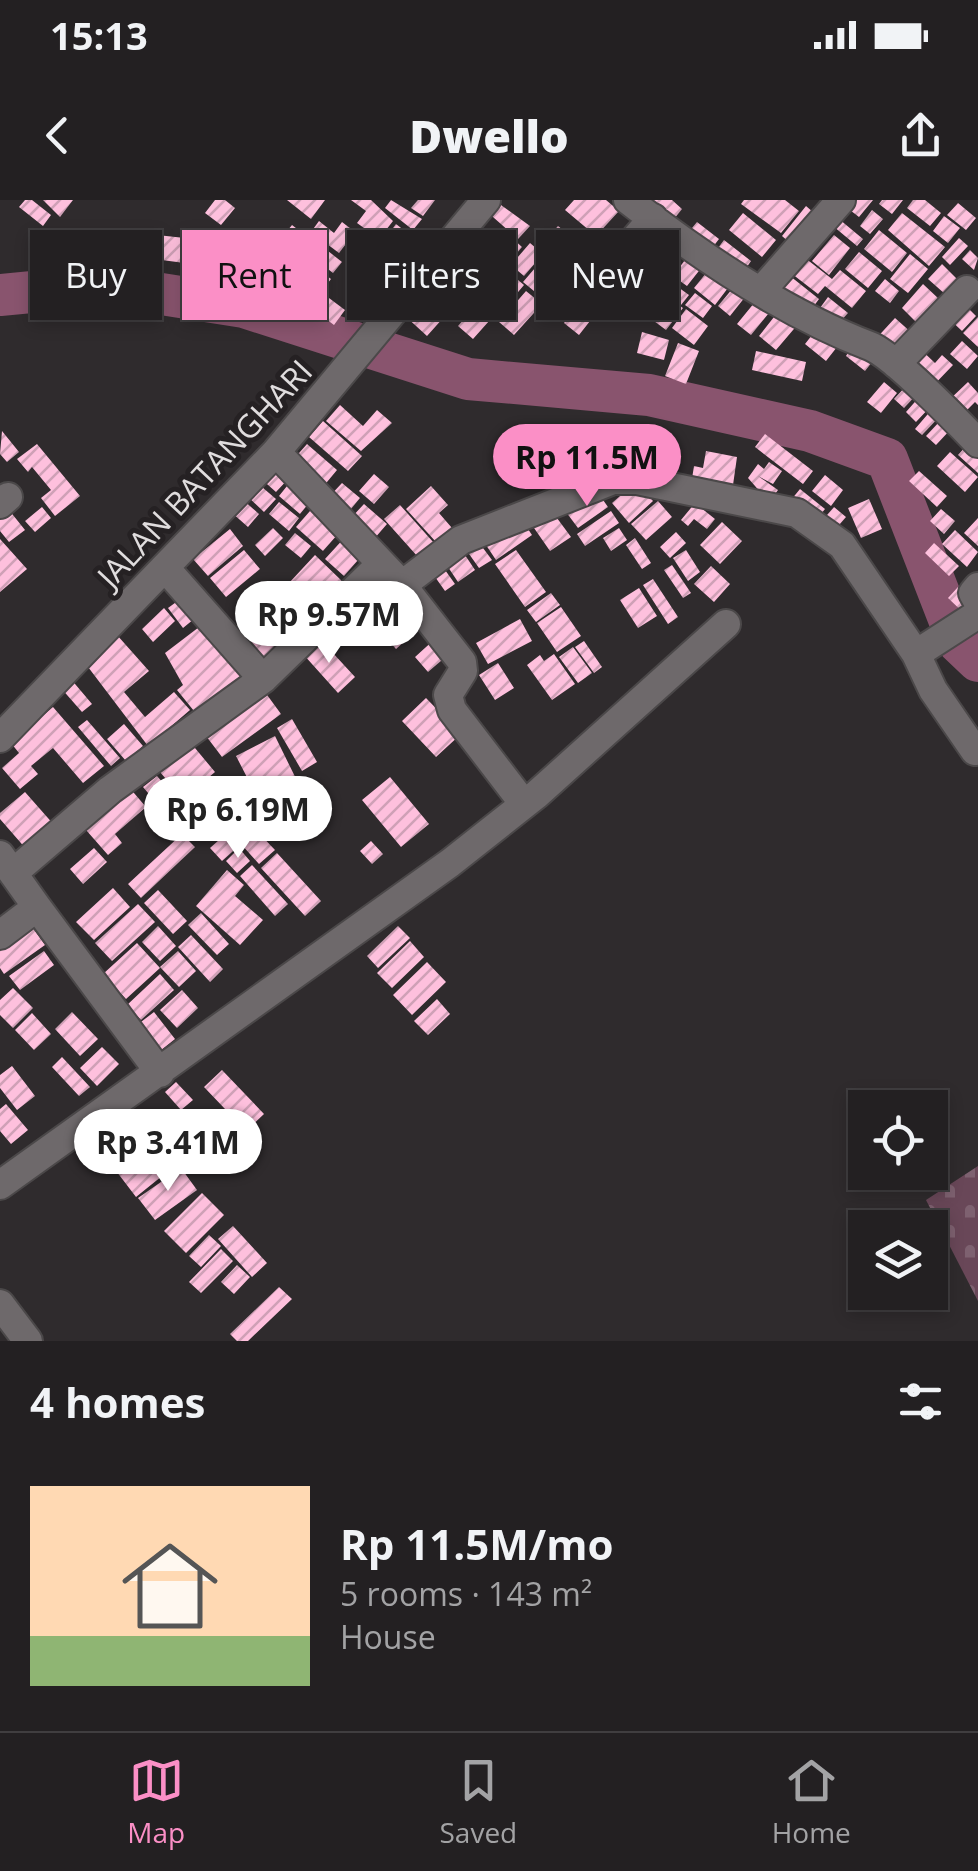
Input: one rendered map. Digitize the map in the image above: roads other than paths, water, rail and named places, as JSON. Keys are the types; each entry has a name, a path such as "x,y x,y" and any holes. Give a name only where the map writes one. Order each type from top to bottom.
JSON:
{"street":[{"name":"JALAN BATANGHARI","path":"0,738 167,570 276,452 486,200"},
{"path":"628,200 761,291 870,346 896,364 978,443"},
{"path":"761,291 840,200"},
{"path":"643,230 653,218"},
{"path":"896,364 967,290"},
{"path":"276,452 402,585 462,662 463,671 448,696 452,710 524,804"},
{"path":"402,585 461,540 612,480 637,480 797,513 842,545 860,567 922,651 933,690 975,751"},
{"path":"160,1073 6,864 263,680 381,564"},
{"path":"167,570 263,680"},
{"path":"978,587 973,593 978,602"},
{"path":"922,651 969,620"},
{"path":"0,1185 160,1073 524,804 726,624"},
{"path":"0,935 38,907"},
{"path":"0,1304 28,1341"}],"waterway":[{"path":"0,295 104,285 244,307 468,379 649,395 810,431 887,459 958,642 978,661"}]}
